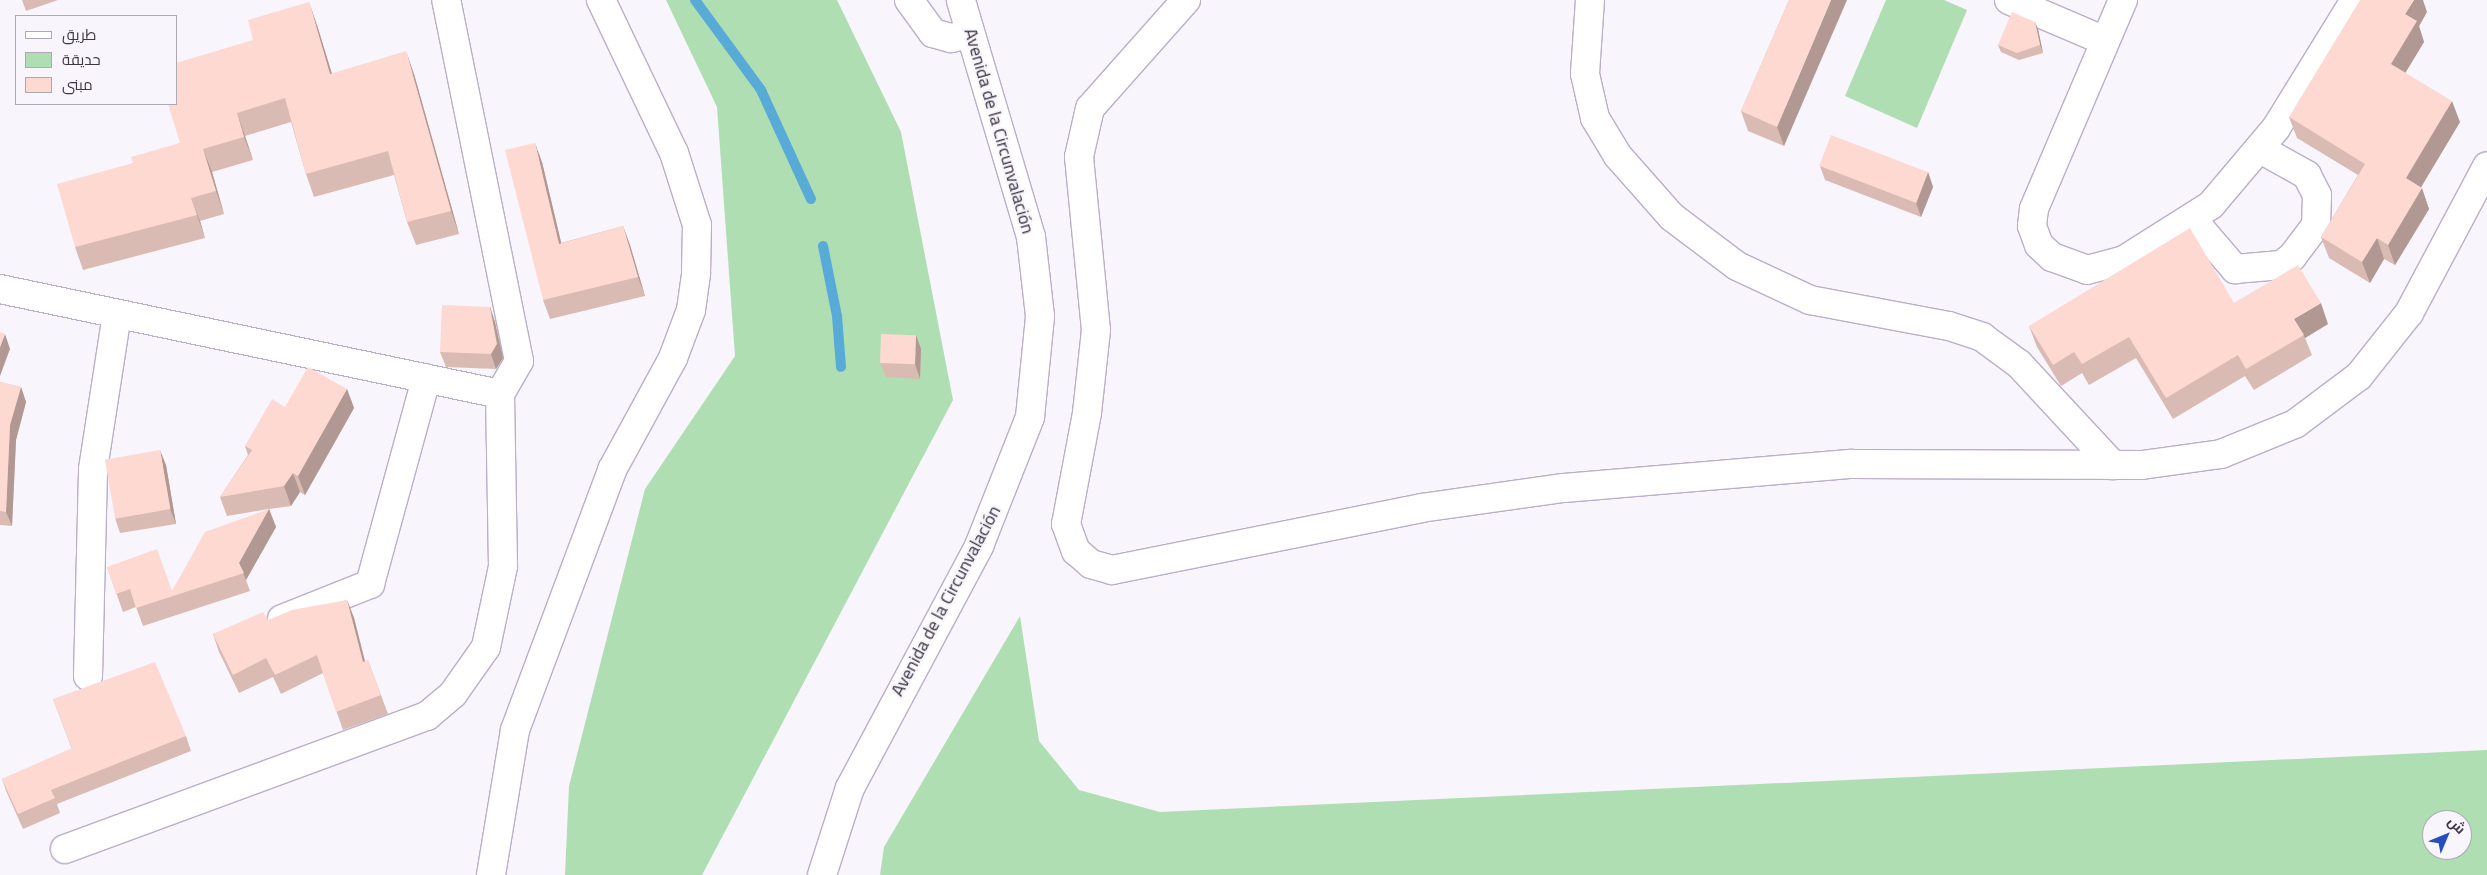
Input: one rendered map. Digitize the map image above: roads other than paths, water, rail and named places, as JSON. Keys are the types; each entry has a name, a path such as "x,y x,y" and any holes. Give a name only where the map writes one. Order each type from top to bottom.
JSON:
{"street":[{"path":"65,849 428,716 452,694 486,647 496,610 503,566 500,394 520,361 516,333 446,0"},
{"path":"491,875 515,730 612,470 673,358 691,310 696,273 697,224 674,153 601,0"},
{"path":"909,0 933,32 951,38 970,34"},
{"name":"Avenida de la Circunvalación","path":"822,875 850,788 979,546 1030,418 1040,316 1031,237 961,0"},
{"path":"1186,0 1090,108 1083,132 1078,181 1096,330 1089,405 1066,524 1076,551 1091,564 1112,570 1138,567 1421,508 1708,473 1852,464 2113,465 2182,462 2222,454 2267,438 2329,402 2387,346 2409,313 2487,166"},
{"path":"1590,0 1586,74 1595,118 1618,156 1672,217 1737,266 1810,300 1949,326 1982,337 2019,364 2113,465"},
{"path":"2009,0 2106,41"},
{"path":"2123,0 2034,209 2032,226 2039,244 2067,264 2087,270 2108,268 2193,220 2260,149 2355,0"},
{"path":"2193,220 2235,269 2281,265 2292,257 2316,225 2318,194 2307,175 2260,149"},
{"path":"0,289 500,394"},
{"path":"88,676 93,469 117,314"},
{"path":"280,619 370,584 426,379"}],"waterway":[{"path":"695,0 761,90 811,199"},
{"path":"823,246 837,316 841,367"}]}
